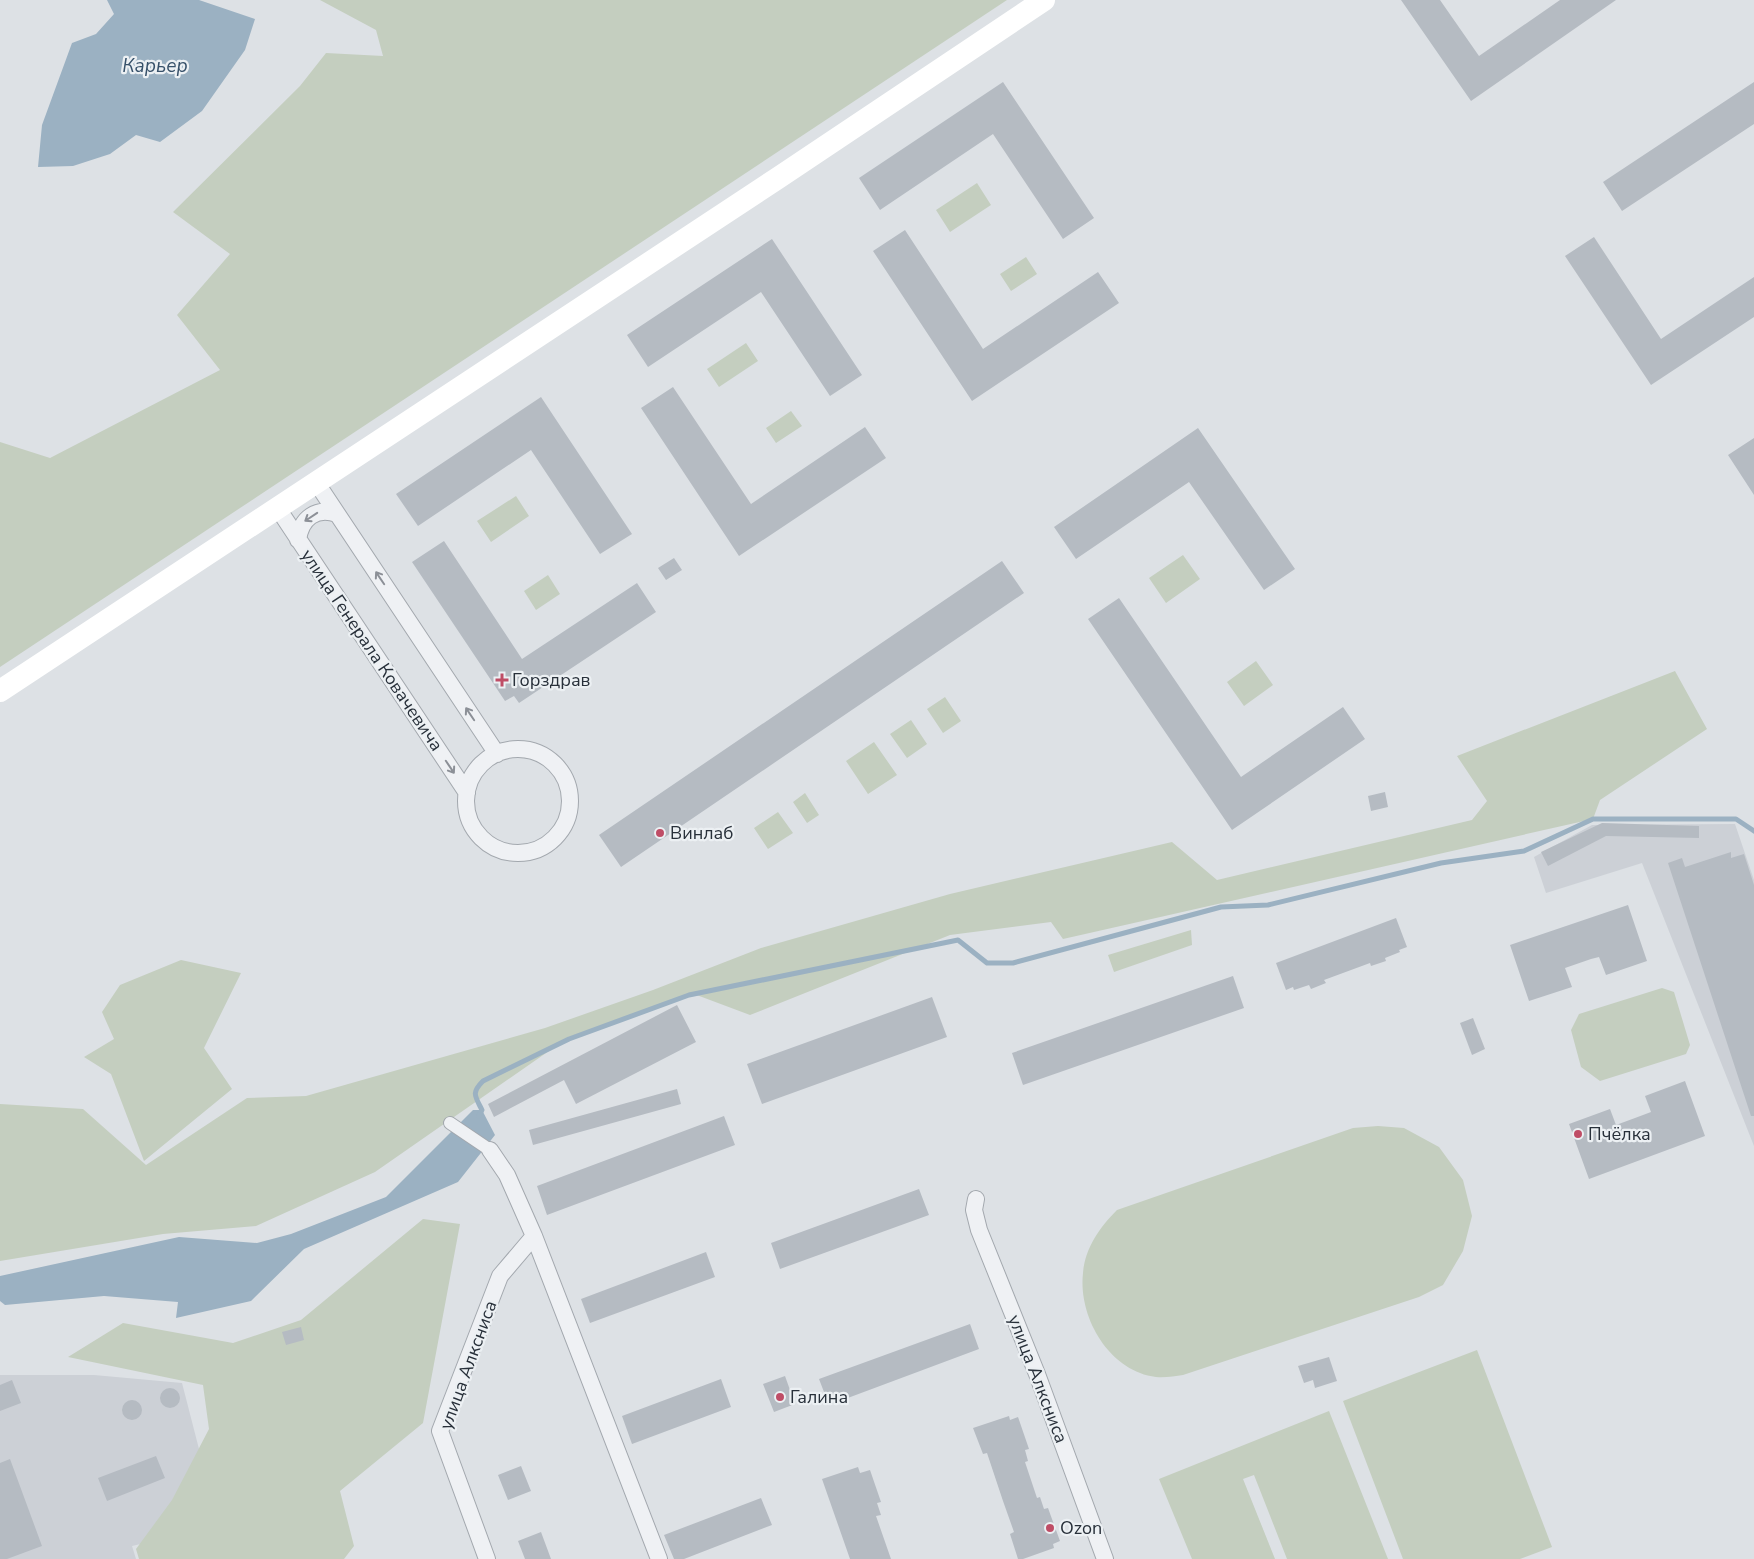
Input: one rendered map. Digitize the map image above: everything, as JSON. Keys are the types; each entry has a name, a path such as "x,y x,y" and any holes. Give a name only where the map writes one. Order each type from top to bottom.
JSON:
{"main road":[{"path":"0,691 1044,0"}],"street":[{"path":"316,482 496,754"},
{"name":"улица Генерала Ковачевича","path":"277,508 467,792"},
{"path":"298,540 302,525 312,515 324,511 337,514"},
{"path":"515,749 528,750 552,762 562,773 568,785 570,798 569,814 565,825 547,845 534,851 508,853 495,848 483,840 474,830 468,818 467,792 471,778 489,758 515,749"},
{"path":"450,1123 490,1150 507,1175 534,1236 659,1559"},
{"name":"улица Алксниса","path":"976,1199 974,1210 979,1230 1037,1374 1104,1559"},
{"name":"улица Алксниса","path":"487,1559 440,1431 500,1276 534,1236"}],"shaded area":[{"path":"1735,824 1754,880 1754,1146 1642,863 1546,893 1534,857 1592,825"},
{"path":"0,1375 94,1375 182,1383 207,1480 175,1536 132,1546 136,1559 0,1559"}],"green space":[{"path":"320,0 1007,0 0,667 0,442 50,458 220,370 177,315 230,254 173,212 300,86 326,53 383,56 376,30"},
{"path":"977,183 991,205 950,232 936,210"},
{"path":"1026,257 1037,274 1011,291 1000,274"},
{"path":"746,343 758,361 719,387 707,369"},
{"path":"791,411 802,426 776,443 766,428"},
{"path":"516,496 529,516 491,542 477,521"},
{"path":"1183,555 1200,579 1166,603 1149,578"},
{"path":"548,575 560,594 536,610 524,591"},
{"path":"1256,661 1273,685 1244,706 1227,682"},
{"path":"1675,671 1707,729 1600,800 1593,819 1063,939 1051,922 950,935 750,1015 694,994 569,1037 375,1172 256,1226 163,1234 0,1261 0,1104 83,1109 146,1165 247,1098 306,1096 545,1028 653,990 761,948 950,894 1172,842 1217,880 1472,820 1487,801 1457,756"},
{"path":"945,697 961,721 943,733 927,709"},
{"path":"911,720 927,744 907,758 890,734"},
{"path":"874,742 897,775 868,794 846,761"},
{"path":"805,793 819,815 807,823 793,802"},
{"path":"778,812 793,833 768,849 754,828"},
{"path":"1191,930 1192,945 1114,972 1108,955"},
{"path":"181,960 241,973 204,1048 232,1089 144,1161 111,1074 84,1057 114,1039 102,1012 120,985"},
{"path":"1662,988 1674,992 1690,1045 1686,1054 1600,1081 1581,1067 1571,1030 1579,1014"},
{"path":"1378,1126 1404,1128 1439,1147 1463,1180 1472,1216 1463,1251 1443,1285 1419,1297 1183,1375 1156,1377 1139,1373 1111,1353 1100,1339 1086,1307 1083,1273 1084,1264 1094,1238 1117,1210 1353,1128"},
{"path":"423,1219 460,1224 423,1423 340,1491 354,1546 344,1559 139,1559 136,1549 172,1500 209,1429 203,1385 68,1357 123,1323 233,1343 301,1320"},
{"path":"1477,1350 1552,1547 1520,1559 1403,1559 1343,1401"},
{"path":"1329,1411 1388,1559 1287,1559 1254,1475 1243,1479 1275,1559 1192,1559 1159,1479"}],"water":[{"name":"Карьер","path":"107,0 199,0 255,19 245,50 202,111 160,142 136,135 110,154 73,166 38,167 42,125 72,43 96,34 114,14"},
{"path":"473,1110 482,1110 495,1135 458,1182 304,1249 251,1301 176,1318 178,1302 104,1296 5,1305 0,1301 0,1276 179,1237 257,1243 291,1234 386,1197"}],"building":[{"path":"1401,0 1440,0 1479,56 1560,0 1616,0 1471,101"},
{"path":"1003,82 1094,218 1063,239 993,134 880,210 859,178"},
{"path":"1754,82 1754,124 1622,211 1603,182"},
{"path":"905,230 983,349 1098,272 1119,303 972,401 873,251"},
{"path":"1594,237 1661,339 1754,277 1754,317 1651,385 1565,256"},
{"path":"772,239 862,375 830,396 761,292 648,367 627,335"},
{"path":"673,387 751,504 865,427 886,458 739,556 641,408"},
{"path":"541,397 632,534 600,554 531,450 418,526 396,494"},
{"path":"1198,428 1295,569 1264,590 1189,482 1076,559 1054,527"},
{"path":"1754,438 1754,495 1728,455"},
{"path":"444,541 522,659 637,583 656,612 519,703 514,696 505,701 412,562"},
{"path":"674,558 682,570 666,580 658,568"},
{"path":"1002,561 1024,593 621,867 599,835"},
{"path":"1119,598 1241,777 1343,707 1365,739 1232,830 1088,619"},
{"path":"1385,792 1388,807 1371,811 1368,796"},
{"path":"1602,823 1699,826 1699,838 1606,836 1548,866 1541,852"},
{"path":"1731,852 1731,858 1744,854 1754,885 1754,1116 1751,1116 1668,863 1682,858 1685,867"},
{"path":"1628,905 1647,961 1606,975 1599,957 1591,959 1565,968 1572,987 1529,1001 1510,945"},
{"path":"1396,918 1407,947 1399,950 1400,952 1385,958 1386,961 1371,966 1370,963 1324,980 1326,983 1311,989 1309,985 1294,990 1293,987 1286,990 1276,963"},
{"path":"1233,976 1244,1008 1023,1085 1012,1053"},
{"path":"932,997 947,1037 762,1104 747,1064"},
{"path":"677,1005 696,1042 576,1104 564,1080 494,1117 488,1104"},
{"path":"1473,1018 1485,1049 1472,1055 1460,1023"},
{"path":"1685,1081 1705,1136 1589,1179 1569,1124 1610,1109 1616,1125 1635,1118 1651,1112 1645,1096"},
{"path":"677,1089 681,1104 533,1145 529,1130"},
{"path":"724,1116 735,1145 547,1215 537,1186"},
{"path":"919,1189 929,1215 780,1269 771,1243"},
{"path":"706,1252 715,1277 590,1323 581,1299"},
{"path":"970,1324 979,1349 829,1405 819,1379"},
{"path":"301,1327 304,1340 286,1345 282,1332"},
{"path":"1329,1357 1337,1381 1315,1388 1313,1380 1304,1383 1298,1366"},
{"name":"Галина","path":"785,1376 795,1404 774,1412 763,1384"},
{"path":"721,1379 731,1407 632,1444 622,1416"},
{"path":"12,1380 21,1403 0,1411 0,1385"},
{"path":"170,1388 177,1391 180,1398 177,1405 170,1408 163,1405 160,1398 163,1391"},
{"path":"132,1400 139,1403 142,1410 139,1417 132,1420 125,1417 122,1410 125,1403"},
{"path":"1009,1416 1010,1420 1018,1417 1029,1449 1025,1450 1028,1461 1025,1462 1037,1498 1040,1497 1044,1509 1048,1508 1060,1541 1053,1544 1054,1548 1023,1559 1018,1559 1010,1534 1014,1532 987,1453 983,1454 973,1428"},
{"path":"156,1456 165,1478 107,1501 98,1478"},
{"path":"10,1459 42,1546 7,1559 0,1559 0,1463"},
{"path":"521,1466 531,1491 508,1500 498,1475"},
{"path":"858,1467 860,1473 870,1470 881,1502 877,1503 881,1515 876,1516 891,1559 850,1559 822,1479"},
{"path":"761,1498 772,1525 684,1559 674,1559 664,1535"},
{"path":"541,1532 551,1559 525,1559 518,1541"}],"waterway":[{"path":"479,1116 482,1110 475,1095 483,1081 569,1039 689,995 958,940 987,963 1013,963 1221,907 1268,905 1441,863 1524,851 1593,819 1736,819 1754,831"}],"place":[{"name":"Горздрав","path":"502,680"},
{"name":"Винлаб","path":"660,833"},
{"name":"Пчёлка","path":"1578,1134"},
{"name":"Галина","path":"780,1397"},
{"name":"Ozon","path":"1050,1528"}]}
